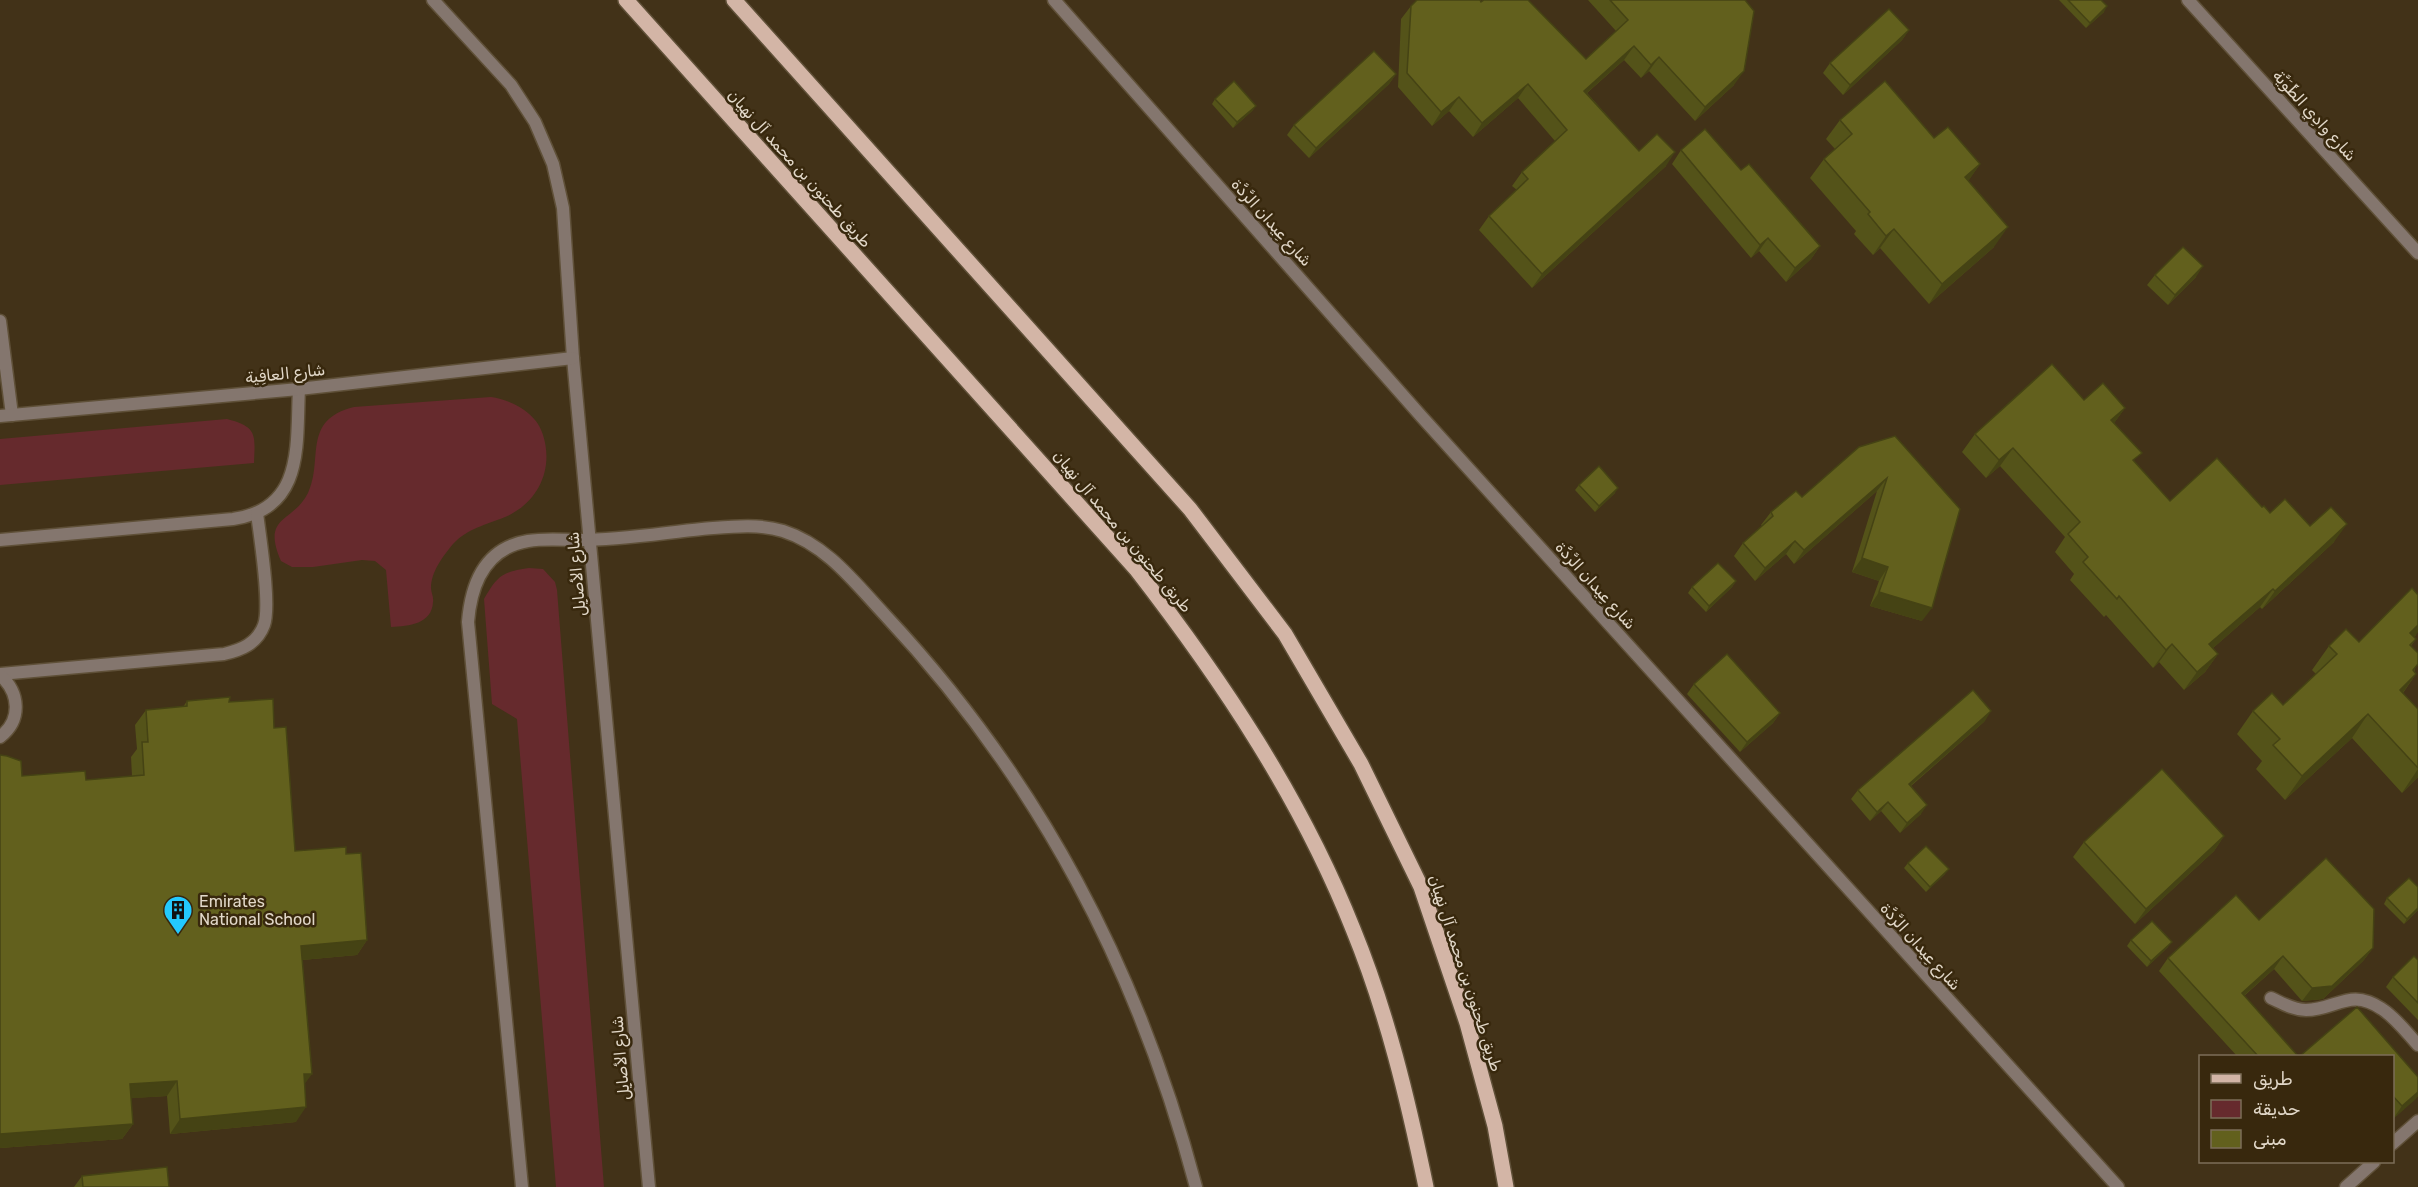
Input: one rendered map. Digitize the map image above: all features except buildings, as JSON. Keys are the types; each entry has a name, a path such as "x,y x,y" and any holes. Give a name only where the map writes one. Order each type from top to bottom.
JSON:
{"main road":[{"name":"طريق طحنون بن محمد آل نهيان","path":"626,0 1099,526 1185,632 1230,698 1297,811 1354,930 1397,1062 1426,1187"},
{"name":"طريق طحنون بن محمد آل نهيان","path":"734,0 1190,509 1285,634 1361,764 1420,887 1467,1023 1496,1126 1506,1187"}],"street":[{"name":"شارع الأصايِل","path":"433,0 511,85 535,123 553,164 563,208 573,358 649,1187"},
{"name":"شارع عِيدان الرَّدَّة","path":"1054,0 1421,416 2118,1187"},
{"name":"شارع وادِي الطِّوَيَّة","path":"2188,0 2418,253"},
{"path":"0,321 6,416"},
{"name":"شارع العافِية","path":"6,416 298,388 573,358"},
{"path":"0,540 233,519 257,513 273,503 285,489 293,472 298,388"},
{"path":"0,675 224,654 241,650 255,640 264,625 264,584 257,513"},
{"path":"522,1187 468,622 470,597 477,578 491,560 507,548 527,541 590,540 739,526 760,526 781,530 819,549 852,579 944,682 991,743 1040,817 1079,883 1110,944 1161,1069 1196,1187"},
{"path":"0,675 15,694 17,708 14,721 0,737"},
{"path":"2271,998 2291,1008 2303,1010 2350,999 2373,1003 2393,1017 2418,1045"},
{"path":"2394,1142 2418,1121"},
{"path":"2346,1187 2372,1163"}],"green space":[{"path":"491,397 507,401 523,409 535,420 540,427 546,448 545,472 534,494 517,511 471,531 453,544 435,570 431,588 432,609 424,619 405,626 391,627 386,570 375,561 362,560 313,567 292,567 281,561 276,546 277,527 302,503 308,493 320,431 337,413 354,407"},
{"path":"227,419 249,429 255,445 254,463 0,485 0,439"},
{"path":"529,568 543,569 555,582 557,590 604,1187 556,1187 517,719 492,704 484,599 502,576"}],"place":[{"name":"Emirates National School","path":"178,936"}]}
